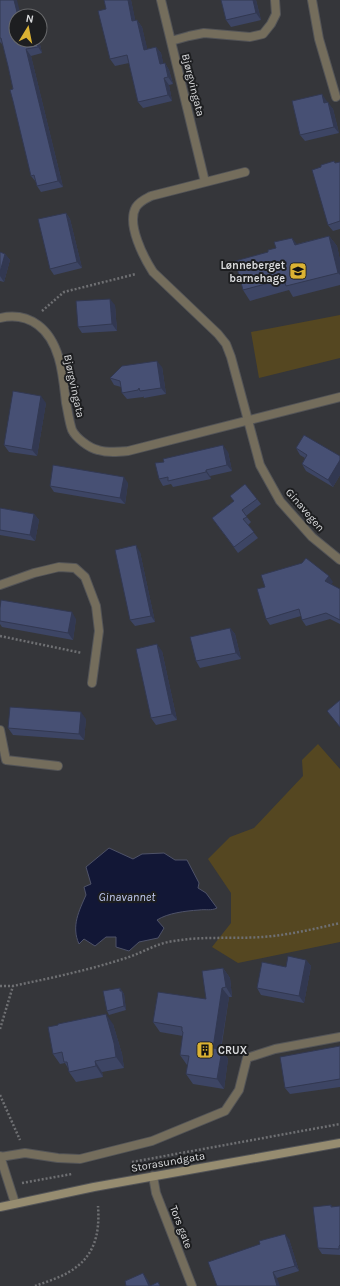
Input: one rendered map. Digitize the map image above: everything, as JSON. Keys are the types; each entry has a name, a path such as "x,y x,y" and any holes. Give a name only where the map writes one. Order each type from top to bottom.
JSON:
{"main road":[{"name":"Storasundgata","path":"0,1206 154,1176 340,1143"}],"street":[{"name":"Bjørgvingata","path":"161,0 205,182"},
{"name":"Bjørgvingata","path":"171,41 204,33 250,37 263,34 271,24 276,14 276,0"},
{"path":"312,0 319,39 336,97"},
{"path":"245,172 151,196 141,201 135,208 133,225 139,246 145,260 153,272 218,334 226,344 248,420"},
{"path":"0,318 7,316 31,320"},
{"name":"Bjørgvingata","path":"31,320 50,338 58,357 69,418 73,431 83,442 97,450 112,452 128,451 340,397"},
{"name":"Ginavegen","path":"248,420 260,465 280,501 312,538 340,560"},
{"path":"0,585 34,573 59,567 75,568 86,577 96,606 99,631 92,683"},
{"path":"0,730 6,760 58,766"},
{"path":"15,1203 0,1156 25,1153 58,1158 80,1159 152,1141 225,1111 239,1090 247,1058 275,1049 340,1037"},
{"name":"Tors gate","path":"154,1176 156,1193 192,1286"}],"path":[{"path":"31,320 64,292 136,274"},
{"path":"0,636 73,652 96,655"},
{"path":"0,986 13,986 101,966 128,958 155,946 172,941 196,938 260,937 283,935 340,922"},
{"path":"0,1029 13,986"},
{"path":"0,1095 25,1153"},
{"path":"128,1163 340,1124"},
{"path":"10,1185 75,1173"},
{"path":"35,1286 68,1273 80,1265 89,1254 96,1240 98,1230 98,1206"}],"shaded area":[{"path":"340,315 340,358 259,378 251,332"},
{"path":"318,744 340,769 340,942 238,963 212,947 231,923 231,893 208,859 230,837 254,828 303,776 302,760"}],"water":[{"name":"Ginavannet","path":"109,848 133,859 142,854 164,853 175,860 187,860 199,883 198,888 206,893 217,908 211,910 182,912 161,918 157,920 164,928 158,938 139,942 129,951 116,947 116,937 106,937 95,946 84,939 79,944 76,931 77,919 86,895 84,887 91,884 86,867"}],"building":[{"path":"0,0 14,0 16,8 8,8 8,48 32,48 26,49 58,181 37,186 34,175 31,176 10,90 13,89 8,66 0,38"},
{"path":"104,0 128,0 132,21 137,20 144,50 156,47 160,64 165,63 168,77 164,78 168,95 138,102 127,55 110,59 98,11 106,9"},
{"path":"221,0 253,0 256,13 226,20"},
{"path":"322,94 324,103 328,102 334,127 300,135 292,101"},
{"path":"334,161 335,163 340,162 340,221 328,225 312,170 321,167 321,165"},
{"path":"66,213 77,262 50,269 38,219"},
{"path":"329,236 338,273 286,286 284,279 243,290 235,261 268,252 268,250 276,248 274,242 292,238 295,245"},
{"path":"0,252 5,254 0,272"},
{"path":"110,299 112,324 78,327 76,301"},
{"path":"157,361 161,388 140,391 139,388 138,390 122,393 120,381 110,378 122,366"},
{"path":"13,391 41,396 32,450 4,445"},
{"path":"304,435 340,456 340,460 328,480 302,464 307,455 296,448"},
{"path":"223,445 227,465 206,470 206,472 168,481 168,477 159,479 155,463 164,462 163,459"},
{"path":"53,465 124,477 120,498 50,486"},
{"path":"245,484 257,499 242,510 247,517 243,519 254,532 234,547 212,518 234,501 230,496"},
{"path":"0,508 34,514 30,535 0,530"},
{"path":"136,545 151,616 130,620 115,550"},
{"path":"306,558 329,576 325,581 340,589 340,620 326,613 302,620 299,609 266,619 257,589 265,587 261,575 302,563"},
{"path":"1,600 72,612 68,633 0,621"},
{"path":"230,628 236,653 196,661 190,637"},
{"path":"157,644 172,714 151,718 136,649"},
{"path":"340,700 340,727 327,711"},
{"path":"10,707 81,712 79,734 8,728"},
{"path":"288,956 306,960 299,996 257,988 262,962 286,967"},
{"path":"223,968 226,987 222,988 213,1048 222,1050 217,1079 186,1074 189,1056 180,1055 183,1032 182,1027 153,1022 158,992 206,999 202,971"},
{"path":"120,988 120,991 122,991 124,1006 107,1011 103,991"},
{"path":"106,1014 114,1043 116,1057 95,1061 96,1066 69,1072 67,1062 64,1062 62,1052 53,1054 48,1027"},
{"path":"340,1046 340,1079 285,1088 280,1057"},
{"path":"331,1205 331,1207 340,1206 339,1249 318,1248 313,1207"},
{"path":"285,1234 295,1266 273,1272 277,1286 217,1286 208,1262 260,1244 259,1241"},
{"path":"143,1273 149,1286 126,1286 125,1281"},
{"path":"158,1282 160,1286 150,1286"}],"place":[{"name":"Lønneberget barnehage","path":"298,271"},
{"name":"CRUX","path":"205,1050"}]}
